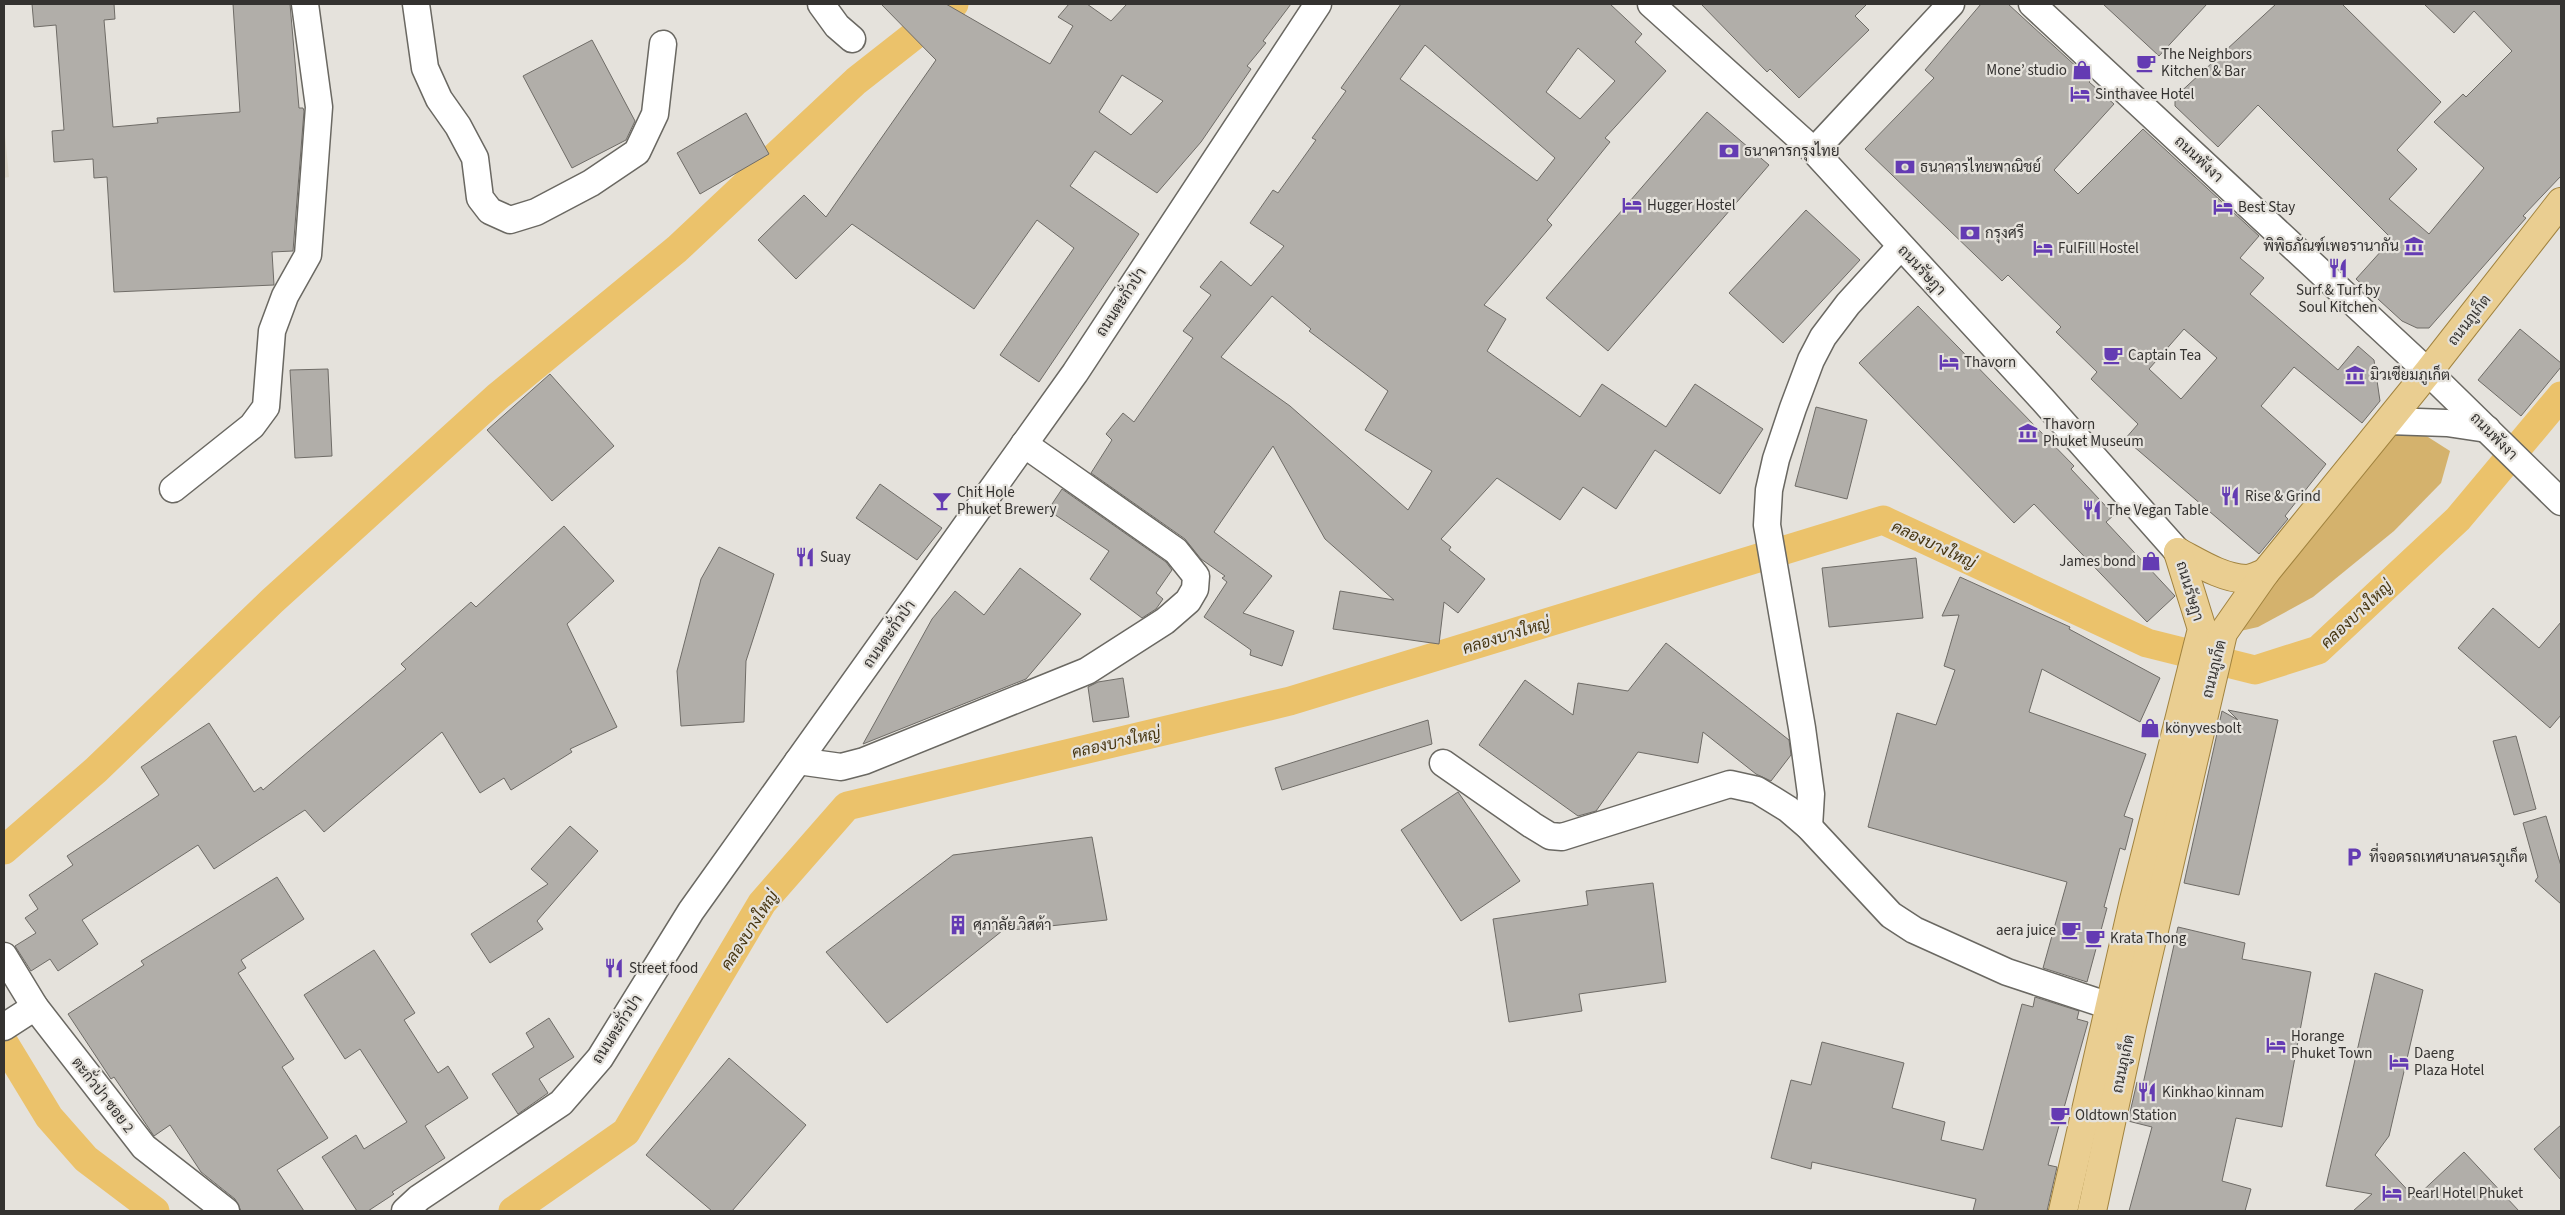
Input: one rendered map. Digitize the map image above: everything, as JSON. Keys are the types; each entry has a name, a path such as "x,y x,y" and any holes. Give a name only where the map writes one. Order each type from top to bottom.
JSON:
{"main road":[{"name":"ถนนภูเก็ต","path":"2063,1211 2122,1010 2212,631 2265,573 2388,422 2561,202"},
{"name":"ถนนรัษฎา","path":"2178,552 2211,569 2230,576 2247,579 2265,573"},
{"name":"ถนนรัษฎา","path":"2178,552 2212,631"},
{"name":"ถนนภูเก็ต","path":"2092,1211 2122,1010"}],"street":[{"path":"173,488 252,426 266,407 272,331 285,296 308,255 319,107 305,4"},
{"path":"416,4 425,68 439,99 458,126 475,158 480,198 490,211 510,220 536,212 591,183 637,152 655,114 664,44"},
{"path":"821,4 837,26 852,39"},
{"name":"ถนนตะกั่วป่า","path":"419,1207 561,1103 600,1058 691,912 1074,373 1318,4"},
{"name":"ถนนรัษฎา","path":"1651,4 1814,151 1900,247 2044,400 2178,552"},
{"path":"1814,151 1951,4"},
{"name":"ถนนพังงา","path":"2032,4 2428,372 2561,502"},
{"path":"1809,826 1811,794 1778,581 1767,525 1769,490 1776,459 1811,360 1823,337 1848,304 1900,247"},
{"path":"2388,422 2447,424 2487,429"},
{"path":"798,761 841,767 864,761 1087,671 1165,621 1188,601 1195,589 1196,576 1176,551 1024,444"},
{"path":"1442,763 1550,836 1562,837 1730,784 1757,790 1788,809 1809,826 1891,915 1914,930 2007,972 2122,1010"},
{"name":"ตะกั่วป่า ซอย 2","path":"4,956 18,1018 144,1147 226,1211"}],"shaded area":[{"path":"4,125 9,177 4,178"},
{"path":"2417,430 2450,451 2441,483 2394,531 2313,597 2258,627 2227,634 2383,443 2402,431"}],"building":[{"path":"32,4 114,4 115,19 104,20 113,127 158,123 157,118 240,112 233,4 290,4 299,108 303,108 304,111 293,251 272,252 274,285 114,292 107,177 94,178 93,159 54,162 52,131 64,130 56,25 34,27"},
{"path":"881,4 946,4 1050,64 1073,26 1058,17 1069,4 1087,4 1111,21 1127,4 1291,4 1263,41 1266,43 1247,66 1251,69 1201,142 1157,193 1095,151 1070,186 1139,234 1039,382 1000,355 1074,248 1037,220 974,309 852,224 796,279 758,240 804,195 826,217 936,60","holes":["1122,75 1163,101 1131,135 1099,112"]},
{"path":"1401,4 1610,4 1642,34 1635,42 1666,71 1605,138 1610,142 1547,220 1552,225 1484,305 1506,319 1487,351 1580,417 1602,384 1666,427 1695,384 1763,429 1720,494 1655,450 1616,509 1583,487 1560,520 1497,478 1441,539 1451,547 1449,550 1485,579 1458,613 1444,602 1439,644 1333,629 1340,591 1394,600 1325,539 1273,446 1214,532 1272,576 1243,613 1294,631 1282,666 1250,655 1251,650 1204,617 1227,582 1222,578 1225,576 1201,559 1185,539 1091,473 1112,440 1106,434 1123,413 1134,422 1193,338 1183,331 1211,295 1200,287 1221,261 1251,286 1284,246 1250,223 1273,190 1278,193 1316,140 1312,138 1346,91 1341,88","holes":["1425,45 1555,158 1537,181 1400,79","1578,48 1615,81 1580,119 1546,92","1272,296 1311,329 1309,331 1388,391 1365,430 1432,471 1408,510 1290,406 1221,357"]},
{"path":"1701,4 1867,4 1855,16 1869,30 1799,98 1770,69 1767,72"},
{"path":"1981,4 2008,4 2091,80 2089,82 2114,104 2054,170 2078,194 2143,129 2259,236 2240,258 2264,278 2250,294 2338,370 2358,346 2374,360 2380,401 2362,423 2294,367 2261,406 2326,464 2285,516 2288,519 2259,554 2125,439 2138,424 2091,379 2097,372 2056,332 2061,327 2008,275 2002,281 1865,149 1934,78 1925,70","holes":["2184,329 2217,358 2181,399 2149,369"]},
{"path":"2103,4 2207,4 2159,56"},
{"path":"2276,4 2342,4 2441,102 2397,150 2417,169 2389,199 2429,234 2484,168 2434,122 2463,94 2466,97 2512,51 2474,11 2454,33 2424,4 2561,4 2561,176 2523,216 2526,218 2429,328 2417,328 2402,321 2356,279 2392,239 2258,105 2218,147 2175,106 2175,97"},
{"path":"592,40 635,121 626,140 572,168 523,76"},
{"path":"1707,112 1769,165 1608,351 1546,298"},
{"path":"746,113 769,154 700,194 677,153"},
{"path":"1806,210 1860,260 1783,343 1729,293"},
{"path":"1918,306 2074,466 2071,469 2114,515 2106,522 2175,596 2147,622 2034,504 2014,523 1859,363"},
{"path":"2520,329 2561,363 2561,367 2521,416 2478,380"},
{"path":"328,369 332,456 295,458 290,370"},
{"path":"550,374 614,446 552,501 487,430"},
{"path":"1816,407 1867,420 1847,499 1795,486"},
{"path":"880,484 942,528 917,560 856,518"},
{"path":"1062,489 1166,562 1172,570 1156,593 1163,599 1156,609 1142,618 1090,579 1109,551 1048,510"},
{"path":"564,526 614,581 567,624 617,727 570,749 572,752 511,790 504,778 480,793 442,732 324,832 305,810 214,869 198,845 82,920 98,944 58,971 50,959 31,971 15,946 36,933 25,918 38,909 29,895 73,865 67,856 159,795 141,767 209,723 254,792 261,787 263,790 406,669 401,664 471,602 476,607"},
{"path":"719,547 774,574 746,661 744,722 681,726 677,671 701,579"},
{"path":"1916,558 1923,618 1829,627 1822,568"},
{"path":"1020,568 1081,614 1026,679 863,744 932,619 955,591 984,615"},
{"path":"1960,577 2070,627 2069,629 2160,678 2140,722 2042,669 2029,712 2146,754 2124,816 2133,819 2125,850 2120,848 2104,907 2107,908 2087,982 2043,968 2067,882 1868,827 1897,713 1936,725 1955,670 1944,666 1959,615 1942,616"},
{"path":"2493,608 2539,648 2561,622 2561,715 2550,728 2458,648"},
{"path":"1666,643 1789,740 1791,755 1771,781 1756,774 1703,732 1698,763 1638,752 1596,811 1578,816 1479,745 1525,680 1573,715 1578,683 1628,691"},
{"path":"1123,678 1129,717 1093,722 1088,687 1098,682"},
{"path":"2228,710 2278,720 2239,895 2184,883 2222,711 2238,720"},
{"path":"1428,720 1432,744 1282,790 1275,768"},
{"path":"2516,736 2536,809 2514,815 2493,741"},
{"path":"1458,792 1520,881 1461,921 1401,830"},
{"path":"2546,816 2561,866 2561,904 2535,881 2538,877 2523,823"},
{"path":"570,826 598,851 537,921 543,929 490,963 471,934 548,884 531,869"},
{"name":"ศุภาลัย วิสต้า","path":"1092,837 1107,920 1002,931 887,1023 826,952 953,855"},
{"path":"277,877 304,919 241,960 246,968 238,973 294,1059 282,1067 328,1138 277,1170 304,1211 241,1211 235,1199 201,1172 170,1125 154,1136 114,1077 111,1079 68,1014 144,965 141,961"},
{"path":"1653,883 1666,982 1579,994 1582,1011 1509,1022 1493,919 1588,905 1586,891"},
{"path":"2178,927 2245,943 2242,959 2311,972 2282,1127 2236,1118 2222,1181 2251,1189 2245,1211 2129,1211 2152,1127 2128,1121 2137,1082 2143,1084"},
{"path":"374,950 415,1013 404,1020 438,1073 448,1066 468,1098 425,1126 445,1158 392,1192 394,1194 368,1211 357,1211 322,1157 356,1135 364,1149 407,1122 360,1049 345,1059 304,995"},
{"path":"2375,973 2423,990 2389,1136 2375,1155 2415,1198 2464,1152 2519,1211 2353,1211 2372,1194 2326,1186"},
{"path":"2035,997 2079,1011 2077,1019 2088,1022 2048,1165 2057,1167 2047,1211 1973,1211 1976,1199 1812,1162 1811,1169 1771,1158 1791,1080 1811,1085 1822,1042 1904,1063 1892,1108 1945,1122 1941,1140 1983,1150 2022,1004 2033,1007"},
{"path":"549,1018 574,1057 539,1079 548,1093 518,1114 492,1074 534,1047 526,1033"},
{"path":"729,1058 806,1125 732,1211 712,1211 646,1155"},
{"path":"2561,1125 2561,1180 2534,1149"}],"waterway":[{"path":"4,850 96,770 272,601 497,397 677,249 856,81 954,4"},
{"name":"คลองบางใหญ่","path":"513,1211 626,1132 762,903 847,806 1290,701 1883,520 2147,643 2255,670 2318,650 2458,519 2561,396"},
{"path":"4,1043 49,1117 86,1159 155,1211"}],"place":[{"name":"The Neighbors Kitchen & Bar","path":"2146,63"},
{"name":"Mone’ studio","path":"2082,70"},
{"name":"Sinthavee Hotel","path":"2080,94"},
{"name":"ธนาคารกรุงไทย","path":"1729,151"},
{"name":"ธนาคารไทยพาณิชย์","path":"1905,167"},
{"name":"Hugger Hostel","path":"1632,205"},
{"name":"Best Stay","path":"2223,207"},
{"name":"กรุงศรี","path":"1970,233"},
{"name":"พิพิธภัณฑ์เพอรานากัน","path":"2414,246"},
{"name":"FulFill Hostel","path":"2043,248"},
{"name":"Surf & Turf by Soul Kitchen","path":"2338,268"},
{"name":"Captain Tea","path":"2113,355"},
{"name":"Thavorn","path":"1949,362"},
{"name":"มิวเซียมภูเก็ต","path":"2355,375"},
{"name":"Thavorn Phuket Museum","path":"2028,433"},
{"name":"Rise & Grind","path":"2230,496"},
{"name":"Chit Hole Phuket Brewery","path":"942,501"},
{"name":"The Vegan Table","path":"2092,510"},
{"name":"Suay","path":"805,557"},
{"name":"James bond","path":"2151,561"},
{"name":"könyvesbolt","path":"2150,728"},
{"name":"ที่จอดรถเทศบาลนครภูเก็ต","path":"2354,857"},
{"name":"ศุภาลัย วิสต้า","path":"958,925"},
{"name":"aera juice","path":"2071,930"},
{"name":"Krata Thong","path":"2095,938"},
{"name":"Street food","path":"614,968"},
{"name":"Horange Phuket Town","path":"2276,1045"},
{"name":"Daeng Plaza Hotel","path":"2399,1062"},
{"name":"Kinkhao kinnam","path":"2147,1092"},
{"name":"Oldtown Station","path":"2060,1115"},
{"name":"Pearl Hotel Phuket","path":"2392,1193"}]}
